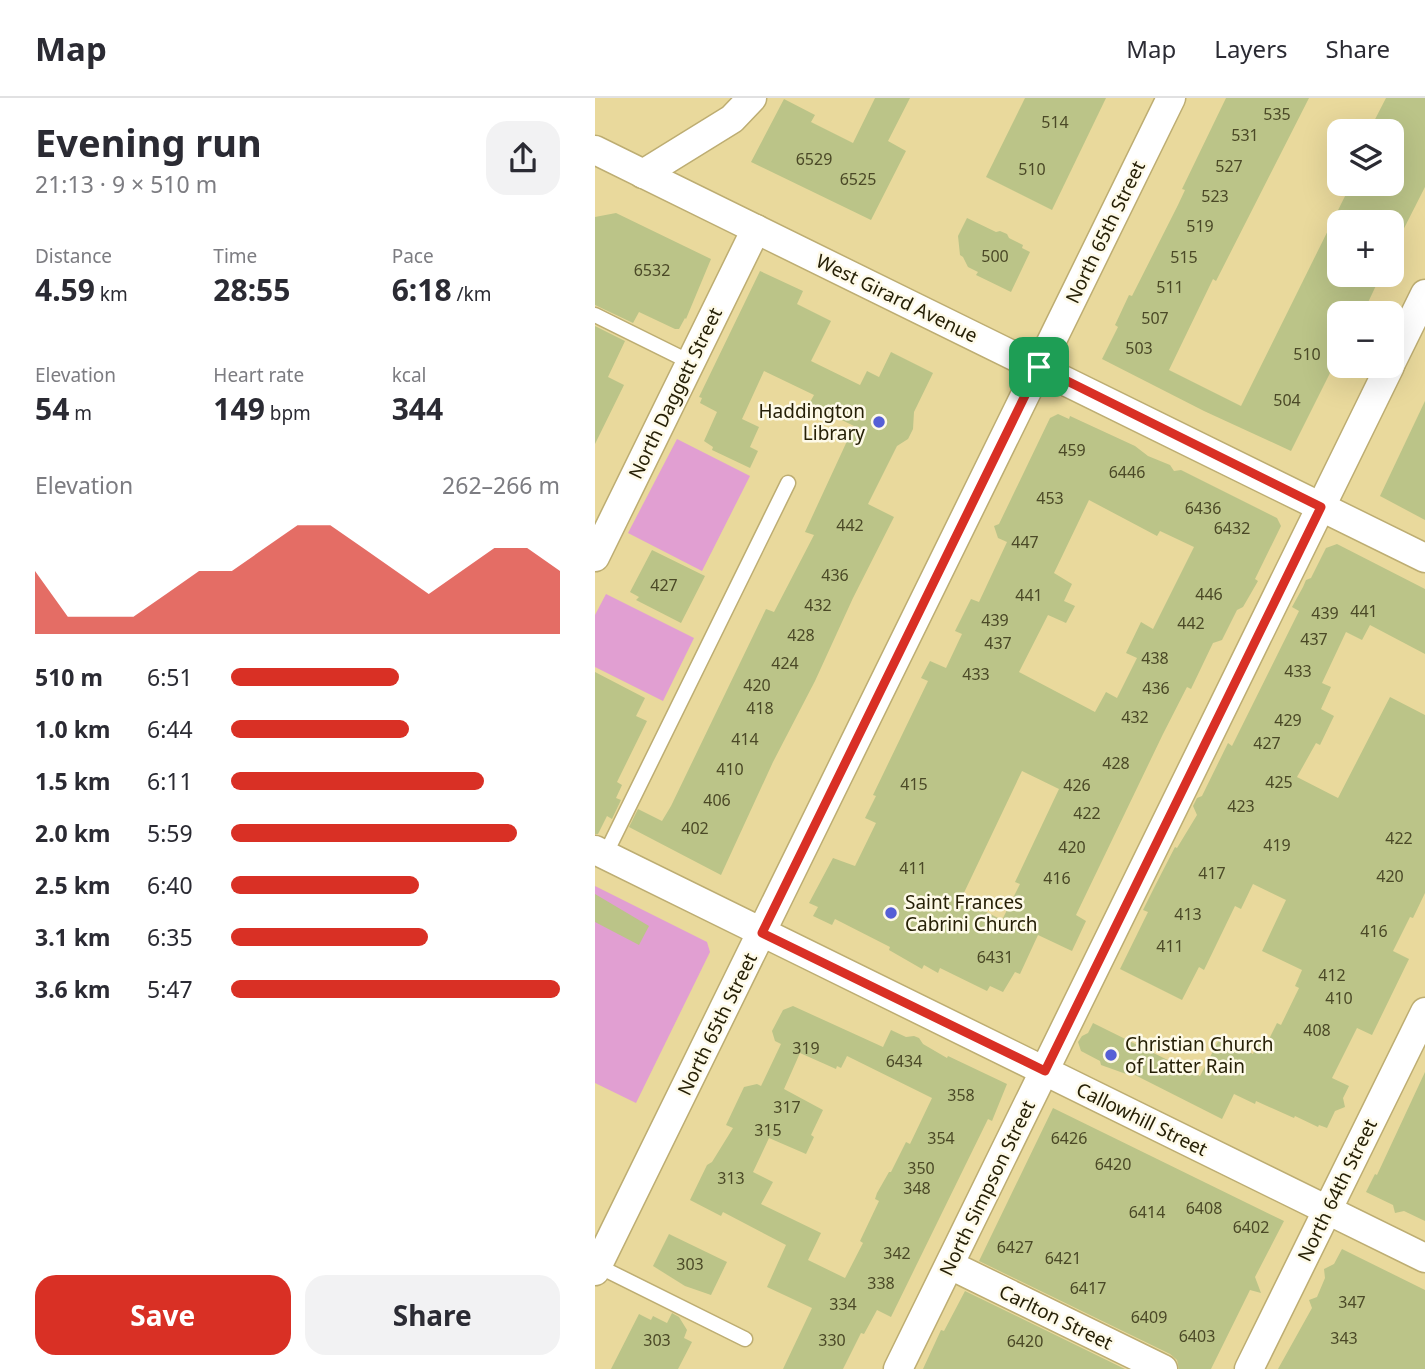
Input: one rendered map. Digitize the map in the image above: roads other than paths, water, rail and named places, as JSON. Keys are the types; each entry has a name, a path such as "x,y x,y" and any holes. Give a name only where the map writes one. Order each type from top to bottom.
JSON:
{"street":[{"path":"643,174 717,130 753,98"},
{"name":"North 65th Street","path":"596,1269 1171,98"},
{"name":"West Girard Avenue","path":"595,150 1425,558"},
{"name":"North Daggett Street","path":"595,557 756,229"},
{"name":"North Simpson Street","path":"1404,337 1425,294"},
{"name":"North Simpson Street","path":"898,1369 1384,378"},
{"name":"Callowhill Street","path":"600,853 1425,1258"},
{"name":"North 64th Street","path":"1249,1369 1425,1012"},
{"name":"Carlton Street","path":"950,1265 1163,1369"}],"lane":[{"path":"595,315 691,362"},
{"path":"600,853 787,483"},
{"path":"596,1269 745,1339"}],"place":[{"name":"Haddington Library","path":"879,422"},
{"name":"Saint Frances Cabrini Church","path":"891,913"},
{"name":"Christian Church of Latter Rain","path":"1111,1055"}]}
